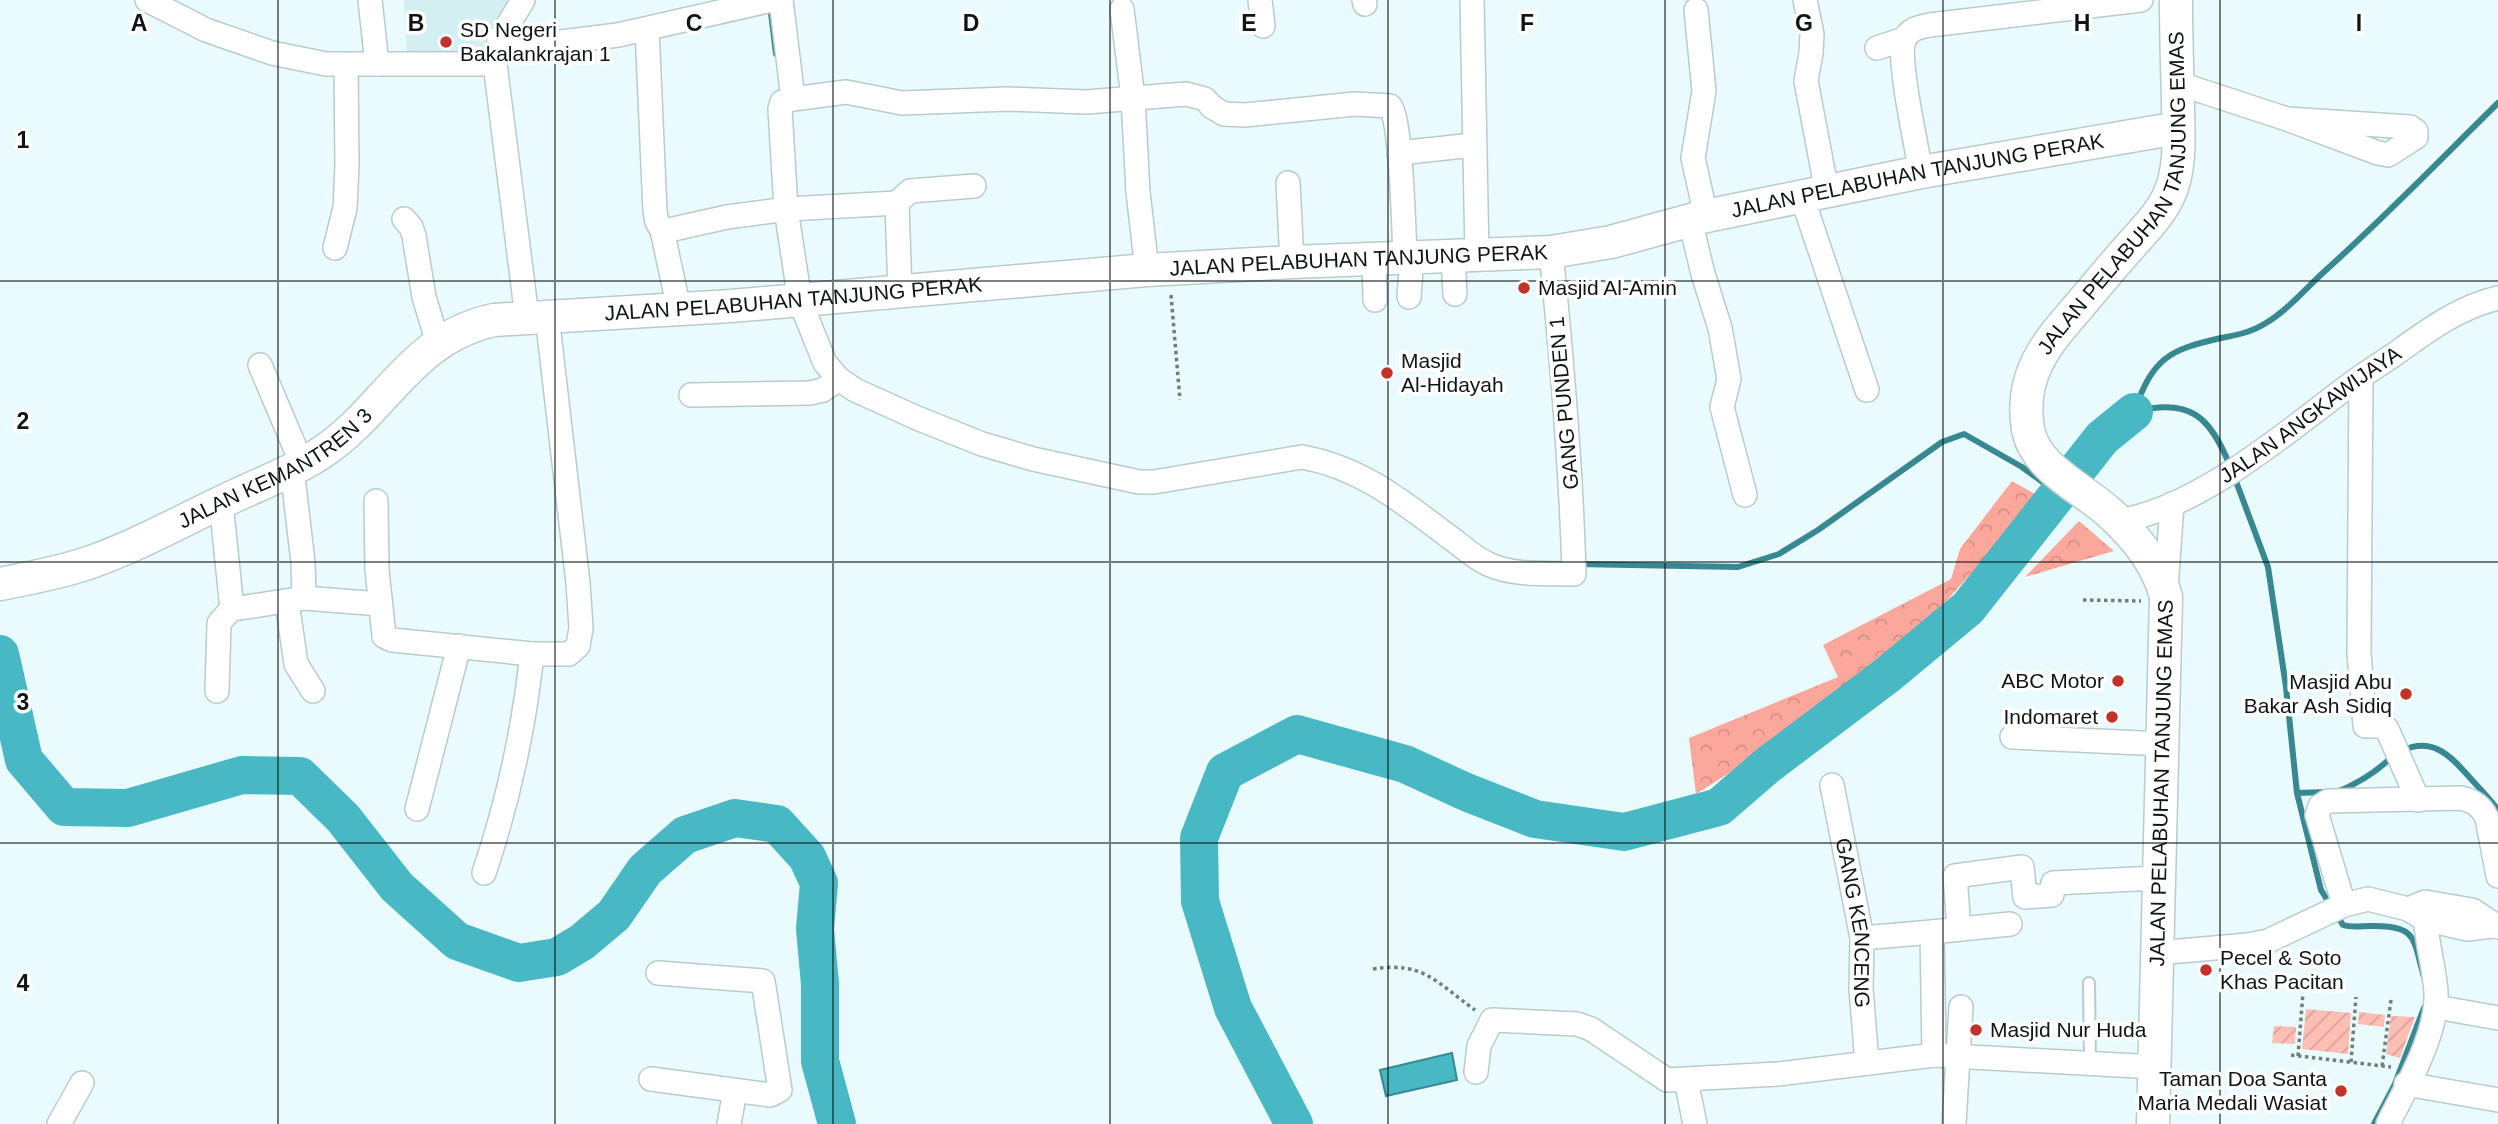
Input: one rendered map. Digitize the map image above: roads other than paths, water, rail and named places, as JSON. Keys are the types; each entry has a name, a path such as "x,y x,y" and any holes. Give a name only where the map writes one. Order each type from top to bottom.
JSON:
{"street":[{"path":"370,0 377,64"},
{"path":"376,501 380,604 383,633 388,638 533,654 569,654 578,646 581,628 578,583 496,57 499,40 523,0"},
{"path":"1260,0 1263,26"},
{"path":"1455,293 1465,256 1473,145 1472,0"},
{"path":"1805,0 1811,18 1812,34 1806,81 1815,195 1867,390"},
{"path":"1877,48 1904,39 1917,27 2141,0"},
{"name":"JALAN PELABUHAN TANJUNG EMAS","path":"2153,1124 2166,599 2151,559 2114,517 2036,452 2028,429 2028,393 2034,368 2045,346 2162,208 2169,194 2177,169 2176,0"},
{"path":"153,2 206,30 272,54 346,65 496,57 648,29 772,1 789,100"},
{"path":"1122,9 1133,99 1139,192 1158,269"},
{"path":"1696,10 1704,91 1693,158 1703,274 1720,328 1728,379 1723,407 1745,495"},
{"path":"648,29 655,211 662,230 679,309"},
{"path":"1904,39 1902,46 1909,105 1921,172"},
{"path":"335,247 345,208 346,65"},
{"path":"2177,83 2287,119"},
{"path":"691,395 810,393 823,390 839,380 825,363 810,300 792,208 780,109 789,100 846,92 902,103 1008,99 1086,102 1170,95 1198,96 1224,114 1355,104 1392,106 1395,112 1409,257 1409,297"},
{"name":"JALAN PELABUHAN TANJUNG PERAK","path":"537,316 810,300 1158,269 1292,261 1551,252 1611,242 1698,218 1921,172 2178,128"},
{"path":"1399,153 1473,145"},
{"path":"1288,183 1292,261"},
{"path":"662,230 727,216 792,208 897,204 910,191 974,186"},
{"path":"897,204 900,292"},
{"path":"404,219 411,227 424,297 438,343"},
{"name":"GANG PUNDEN 1","path":"839,380 917,418 982,444 1033,459 1139,482 1302,457 1316,460 1361,476 1385,489 1488,564 1523,572 1574,564 1566,401 1551,252"},
{"path":"1374,259 1375,300"},
{"name":"JALAN ANGKAWIJAYA","path":"2114,517 2142,517 2172,505 2247,461 2361,377 2454,315 2498,298"},
{"name":"JALAN KEMANTREN 3","path":"0,584 61,571 120,551 297,466 345,435 406,370 438,343 477,324 537,316"},
{"path":"260,365 297,466 303,562 296,600 296,664 313,691"},
{"path":"2361,377 2360,653 2365,726 2384,726 2397,748 2418,800"},
{"path":"221,502 231,600 234,606 240,608 296,600 380,604"},
{"path":"2166,599 2172,505"},
{"path":"217,691 219,623 234,606"},
{"path":"417,809 459,646"},
{"path":"484,873 498,830 526,715 533,654"},
{"path":"2012,737 2164,744"},
{"name":"GANG KENCENG","path":"1832,785 1862,938 1861,989 1867,1063"},
{"path":"2341,907 2317,815 2320,806 2328,801 2473,801 2487,818 2498,876"},
{"path":"1959,929 1955,876 2022,867 2025,897 2052,895 2053,883 2158,878"},
{"path":"2157,953 2268,941 2341,907 2368,899 2419,910 2467,929 2495,927"},
{"path":"2388,1124 2400,1076 2422,1051 2436,1007 2436,990 2419,910"},
{"path":"1862,938 2010,924"},
{"path":"1931,932 1954,1124"},
{"path":"651,1079 770,1095 779,1090 763,981 658,973"},
{"path":"1945,1055 1961,1007"},
{"path":"2436,1007 2498,1018"},
{"path":"1476,1072 1479,1046 1492,1020 1577,1024 1591,1028 1667,1080 1778,1074 1945,1055 2155,1067"},
{"path":"2400,1076 2498,1100"},
{"path":"1686,1080 1695,1124"},
{"path":"59,1124 82,1083"},
{"path":"729,1124 735,1091"}],"lane":[{"path":"2089,983 2090,1063"}],"water":[{"path":"1452,1053 1457,1080 1386,1096 1380,1070"}],"waterway":[{"path":"770,5 776,54"},
{"path":"2134,412 2148,379 2165,359 2175,352 2203,342 2250,331 2274,318 2370,229 2498,103"},
{"path":"2134,412 2169,407 2183,409 2195,415 2214,434 2230,466"},
{"path":"1294,1124 1233,1008 1200,901 1199,838 1225,772 1297,734 1405,764 1535,819 1624,832 1719,807 1769,764 1886,676 1968,608 2102,438 2134,412"},
{"path":"1577,564 1738,567 1779,554 1818,530 1942,442 1964,434 2022,467 2059,494"},
{"path":"2234,476 2268,567 2286,687 2297,793 2321,890 2343,925 2386,926 2405,931 2415,943 2424,977"},
{"path":"0,654 24,760 64,807 128,808 242,775 300,776 343,818 397,887 457,941 519,963 557,957 582,942 614,915 645,870 685,835 735,818 777,824 807,857 819,883 815,929 820,984 820,1061 837,1124"},
{"path":"2401,751 2423,746 2441,751 2457,764 2498,810"},
{"path":"2337,792 2366,777 2392,757"},
{"path":"2297,793 2326,792"},
{"path":"2374,1124 2394,1086 2424,1008"}],"place":[{"name":"SD Negeri Bakalankrajan 1","path":"446,42"},
{"name":"Masjid Al-Amin","path":"1524,288"},
{"name":"Masjid Al-Hidayah","path":"1387,373"},
{"name":"ABC Motor","path":"2118,681"},
{"name":"Masjid Abu Bakar Ash Sidiq","path":"2406,694"},
{"name":"Indomaret","path":"2112,717"},
{"name":"Pecel & Soto Khas Pacitan","path":"2206,970"},
{"name":"Masjid Nur Huda","path":"1976,1030"},
{"name":"Taman Doa Santa Maria Medali Wasiat","path":"2341,1091"}]}
